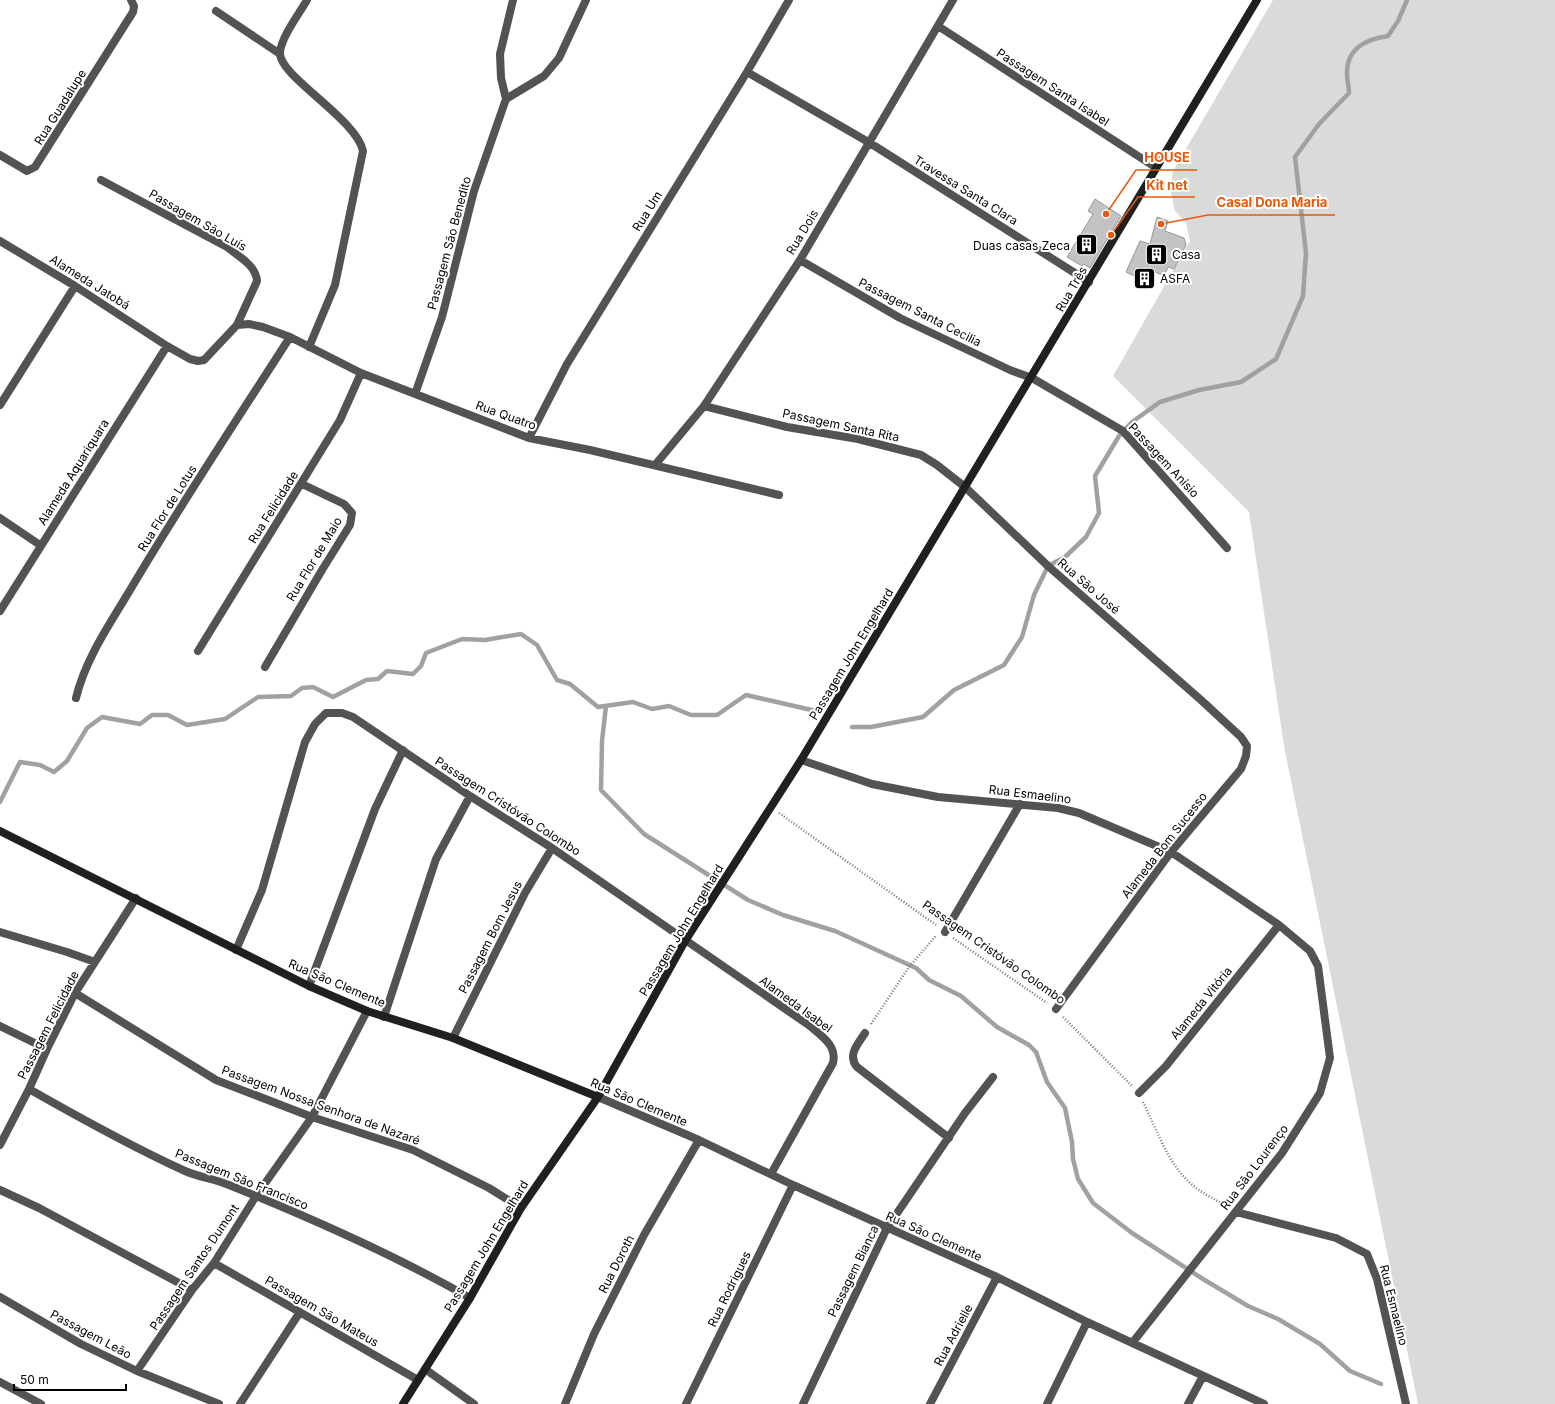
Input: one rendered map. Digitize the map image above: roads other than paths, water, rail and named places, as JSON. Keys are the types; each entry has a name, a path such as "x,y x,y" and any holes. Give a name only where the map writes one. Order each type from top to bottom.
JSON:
{"main road":[{"name":"Rua Três","path":"965,487 1089,282 1155,167 1257,0"},
{"name":"Passagem John Engelhard","path":"403,1404 470,1298 521,1208 598,1097 685,941 772,808 965,487"},
{"name":"Rua São Clemente","path":"0,832 136,898 236,950 310,986 367,1011 453,1038 598,1097"}],"street":[{"name":"Rua Guadalupe","path":"0,154 27,171 32,170 35,167 133,12 134,6 131,0"},
{"path":"307,0 281,44 280,54 286,68 345,122 361,144 363,151 359,178 335,285 309,347"},
{"name":"Passagem São Benedito","path":"415,394 442,317 474,191 506,99 500,54 513,0"},
{"path":"506,99 544,76 559,58 586,0"},
{"name":"Rua Um","path":"529,438 567,364 747,72 789,0"},
{"name":"Rua Dois","path":"655,464 704,406 800,260 953,0"},
{"path":"216,11 280,54"},
{"name":"Passagem Santa Isabel","path":"938,26 1155,167"},
{"name":"Travessa Santa Clara","path":"747,72 870,143 1089,282"},
{"name":"Passagem São Luís","path":"101,180 226,247 245,261 257,274 257,280 237,326 204,360 198,361 190,359 167,346"},
{"name":"Alameda Jatobá","path":"0,240 75,286 167,346"},
{"name":"Passagem Santa Cecilia","path":"800,260 900,318 1010,370 1032,378"},
{"path":"0,405 75,286"},
{"name":"Rua Quatro","path":"237,326 249,324 263,327 290,337 361,373 529,438 655,464 779,494"},
{"name":"Rua Flor de Lotus","path":"76,698 83,673 117,613 212,458 290,337"},
{"name":"Alameda Aquariquara","path":"0,611 40,545 167,346"},
{"name":"Rua Felicidade","path":"198,651 340,420 361,373"},
{"name":"Passagem Anísio","path":"1032,378 1124,431 1227,548"},
{"name":"Passagem Santa Rita","path":"704,406 787,427 858,438 922,456 937,465 965,487"},
{"name":"Rua Flor de Maio","path":"265,667 350,525 352,519 352,512 344,504 302,484"},
{"name":"Rua São José","path":"965,487 1048,566 1201,700"},
{"path":"0,518 40,545"},
{"name":"Alameda Bom Sucesso","path":"1056,1009 1171,852 1241,769 1246,756 1247,746 1241,737 1201,700"},
{"name":"Passagem Cristóvão Colombo","path":"236,950 262,890 305,742 315,724 326,713 342,713 353,718 470,796 552,848 685,941"},
{"path":"310,986 375,809 403,750"},
{"name":"Rua Esmaelino","path":"801,760 872,784 938,797 1058,808 1079,813 1171,852 1279,924"},
{"path":"384,1017 436,859 470,796"},
{"path":"943,931 1020,804"},
{"name":"Passagem Bom Jesus","path":"453,1038 525,893 552,848"},
{"name":"Passagem Felicidade","path":"1,1139 29,1089 75,993 136,898"},
{"name":"Alameda Vitória","path":"1139,1093 1166,1066 1279,924"},
{"name":"Rua São Lourenço","path":"1133,1342 1282,1153 1320,1093 1330,1058 1318,966 1310,951 1279,924"},
{"path":"0,932 95,962"},
{"name":"Alameda Isabel","path":"685,941 810,1026 829,1042 835,1055 834,1063 825,1080 771,1174"},
{"name":"Passagem Nossa Senhora de Nazaré","path":"75,993 137,1030 205,1074 233,1088 312,1117 412,1150 484,1184 521,1208"},
{"name":"Passagem Santos Dumont","path":"137,1371 192,1290 214,1263 256,1196 312,1117 367,1011"},
{"path":"0,1026 47,1049"},
{"path":"865,1033 852,1058 857,1068 949,1138"},
{"name":"Passagem Bianca","path":"803,1404 887,1228 993,1077"},
{"name":"Passagem São Francisco","path":"29,1089 99,1129 172,1165 203,1178 226,1184 256,1196 428,1274 470,1298"},
{"name":"Rua São Clemente","path":"598,1097 699,1140 793,1185 997,1277 1087,1322 1264,1404"},
{"name":"Rua Doroth","path":"565,1404 594,1334 644,1235 699,1140"},
{"name":"Rua Rodrigues","path":"686,1404 793,1185"},
{"path":"0,1190 39,1208 192,1290"},
{"name":"Rua Esmaelino","path":"1236,1212 1336,1238 1367,1254 1376,1279 1406,1404"},
{"name":"Passagem São Mateus","path":"214,1263 418,1380"},
{"name":"Rua Adrielle","path":"930,1404 997,1277"},
{"name":"Passagem Leão","path":"0,1297 80,1344 137,1371 219,1404"},
{"path":"244,1403 300,1312"},
{"path":"1047,1404 1087,1322"},
{"path":"425,1369 474,1404"},
{"path":"1188,1404 1203,1376"},
{"path":"0,1382 40,1404"}],"waterway":[{"path":"852,727 871,727 923,717 954,690 1004,665 1022,637 1034,595 1048,566 1065,557 1086,537 1099,513 1095,476 1119,436 1132,422 1160,402 1199,390 1241,382 1276,359 1303,296 1306,253 1295,157 1319,124 1349,93 1347,76 1348,65 1354,52 1365,43 1380,37 1388,36 1398,21 1407,0"},
{"path":"0,802 20,762 40,765 54,772 67,761 87,728 102,717 140,724 152,715 168,715 187,725 225,719 258,697 291,696 302,688 313,687 333,697 366,680 378,679 387,671 413,674 421,666 426,653 462,639 485,640 521,634 537,645 557,680 570,684 598,707 633,702 652,709 669,706 691,715 717,715 746,695 816,711"},
{"path":"606,706 602,741 601,790 644,834 748,900 783,915 835,931 916,968 929,980 961,996 997,1027 1029,1045 1036,1052 1047,1082 1065,1108 1072,1142 1073,1159 1078,1179 1093,1203 1132,1233 1203,1279 1248,1306 1278,1319 1320,1344 1350,1371 1381,1384"}],"place":[{"name":"HOUSE","path":"1106,214"},
{"name":"Casal Dona Maria","path":"1161,224"},
{"name":"Kit net","path":"1111,235"},
{"name":"Duas casas Zeca","path":"1086,245"},
{"name":"Casa","path":"1157,254"},
{"name":"ASFA","path":"1144,278"}]}
